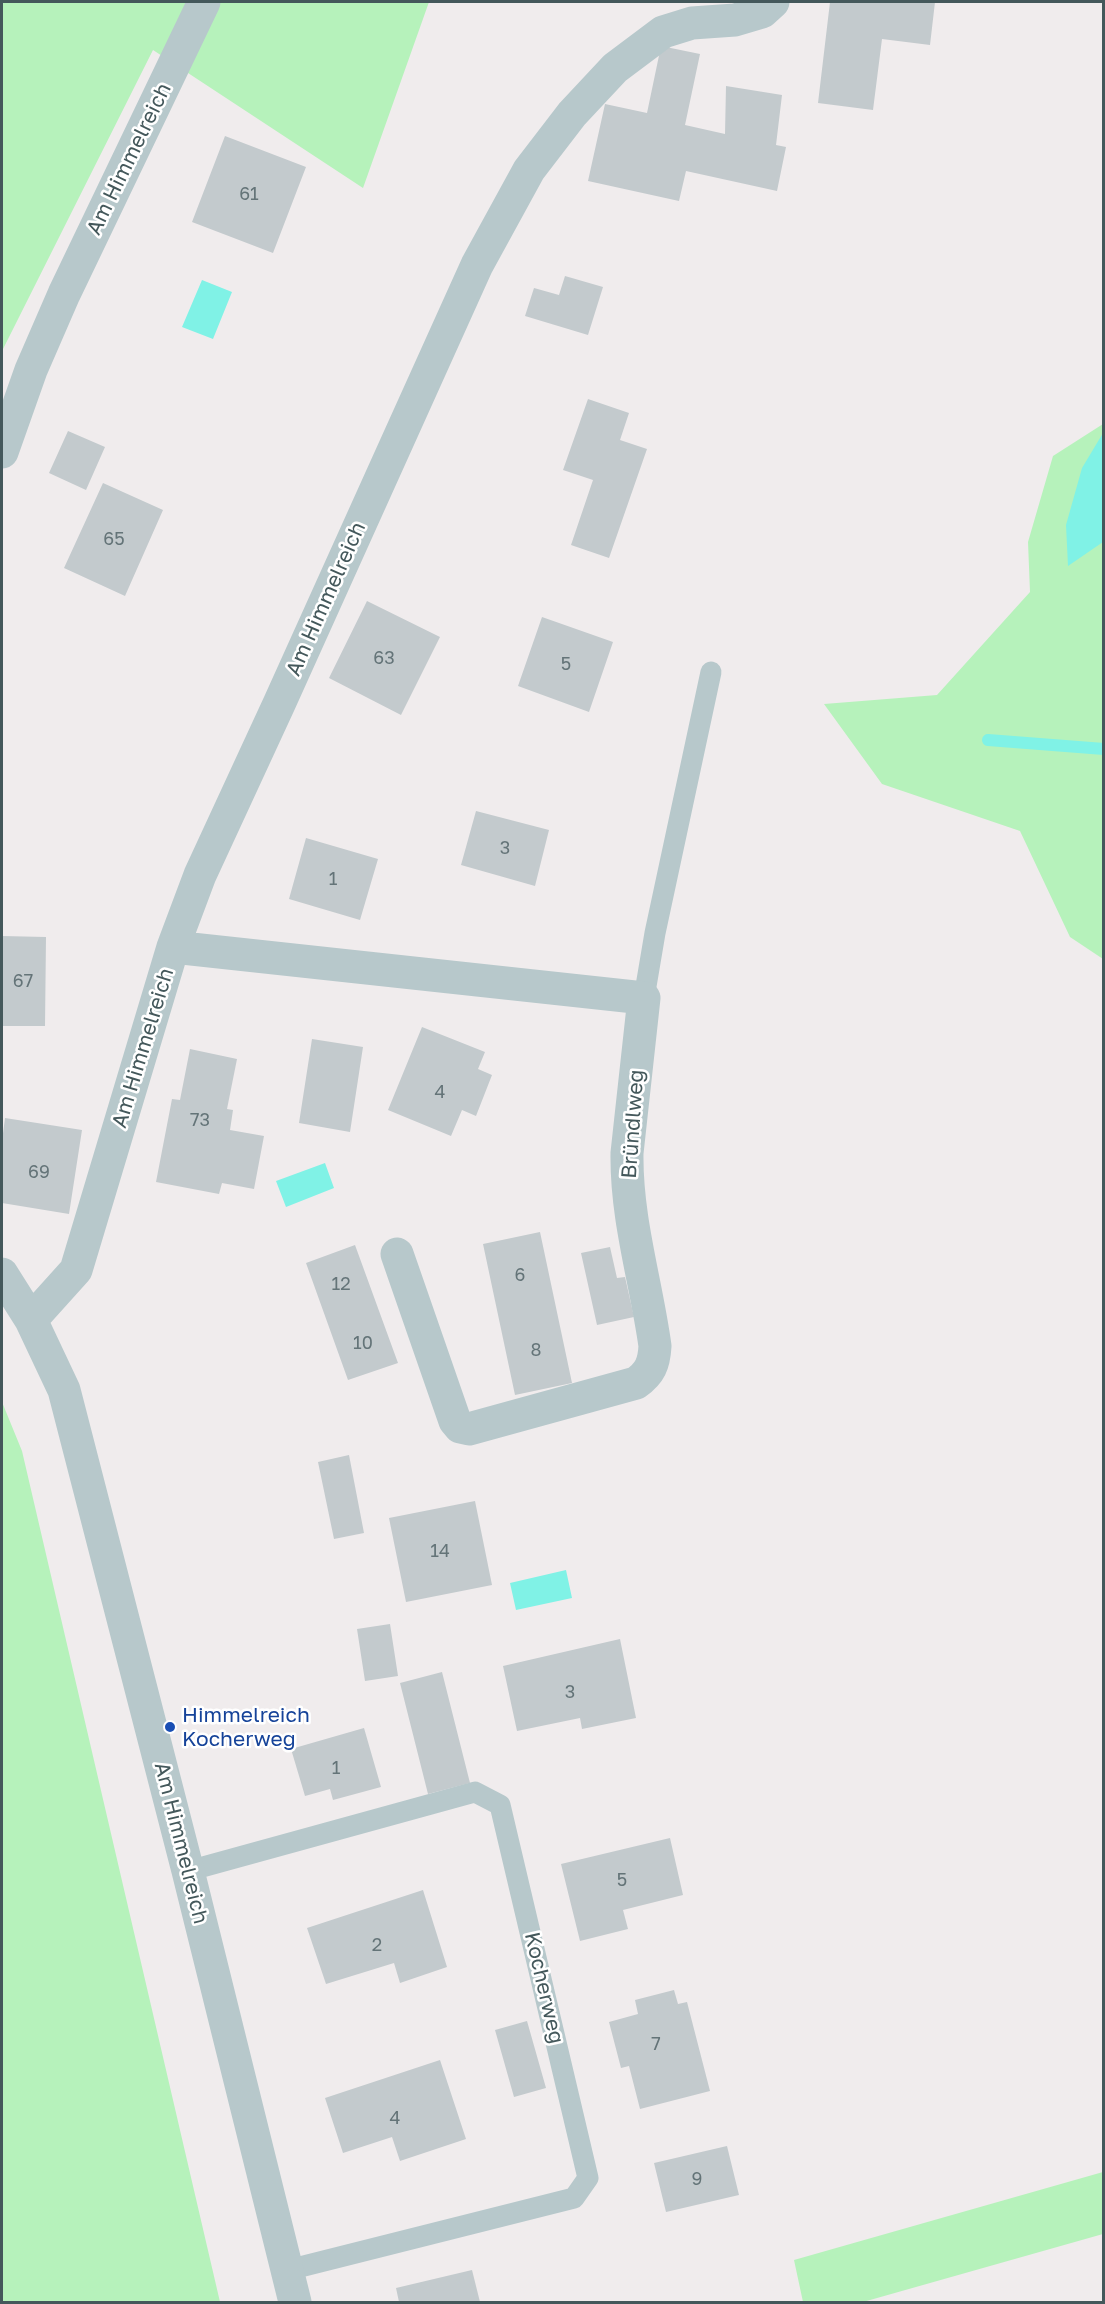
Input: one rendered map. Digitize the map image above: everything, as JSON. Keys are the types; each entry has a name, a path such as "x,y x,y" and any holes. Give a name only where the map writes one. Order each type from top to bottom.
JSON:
{"street":[{"name":"Am Himmelreich","path":"2,452 31,370 64,294 204,2"},
{"name":"Am Himmelreich","path":"31,1320 76,1270 173,948 200,874 284,694 477,265 529,170 572,114 615,68 663,32 692,23 735,20 762,12 773,2"},
{"path":"173,948 644,998"},
{"name":"Bründlweg","path":"397,1254 454,1420 460,1427 469,1429 636,1383 647,1375 655,1362 656,1346 634,1239 627,1179 627,1153 644,998"},
{"name":"Am Himmelreich","path":"2,1274 31,1320 64,1390 188,1871 295,2302"}],"lane":[{"path":"644,998 655,933 711,672"},
{"name":"Kocherweg","path":"188,1871 475,1792 500,1805 588,2178 574,2198 288,2270"}],"green space":[{"path":"2,2 429,2 363,188 153,50 2,351"},
{"path":"1103,424 1103,959 1070,937 1020,831 882,784 824,704 937,695 1030,592 1028,542 1053,456"},
{"path":"2,1402 22,1451 220,2302 2,2302"},
{"path":"1103,2172 1103,2234 863,2302 803,2302 794,2260"}],"water":[{"path":"202,280 232,292 213,339 182,327"},
{"path":"1103,433 1103,542 1068,566 1066,525 1082,468"},
{"path":"325,1163 334,1188 286,1207 276,1181"},
{"path":"566,1570 572,1598 516,1610 510,1583"}],"building":[{"path":"830,2 935,2 930,45 882,39 873,110 818,103"},
{"path":"661,46 700,54 685,125 725,134 726,86 782,95 776,145 786,147 777,191 686,171 679,201 588,181 605,104 647,113"},
{"path":"225,136 306,167 273,253 192,222"},
{"path":"565,276 603,287 588,335 525,316 534,288 559,295"},
{"path":"588,399 629,413 620,440 647,449 609,558 571,545 593,480 563,470"},
{"path":"68,431 105,447 86,490 49,473"},
{"path":"103,483 163,510 125,596 64,568"},
{"path":"367,601 440,637 401,715 329,678"},
{"path":"542,617 613,642 589,712 518,686"},
{"path":"476,811 549,830 535,886 461,865"},
{"path":"306,838 378,859 360,920 289,899"},
{"path":"2,936 46,937 45,1026 2,1026"},
{"path":"422,1027 485,1052 478,1069 492,1075 476,1116 462,1110 451,1136 388,1110"},
{"path":"312,1039 363,1047 350,1132 299,1123"},
{"path":"190,1049 237,1059 227,1109 233,1110 230,1130 264,1136 254,1189 222,1183 219,1194 156,1182 172,1099 180,1100"},
{"path":"5,1118 82,1130 69,1214 2,1203 2,1141"},
{"path":"540,1232 572,1383 515,1395 483,1244"},
{"path":"355,1245 398,1363 348,1380 306,1263"},
{"path":"610,1247 617,1278 625,1277 634,1317 597,1325 581,1253"},
{"path":"349,1455 364,1533 334,1539 318,1462"},
{"path":"475,1501 492,1585 406,1602 389,1518"},
{"path":"390,1624 398,1676 365,1681 357,1629"},
{"path":"620,1639 636,1718 582,1729 580,1718 517,1731 503,1666"},
{"path":"442,1672 470,1783 428,1794 400,1683"},
{"path":"364,1728 381,1787 333,1800 330,1789 305,1796 291,1749"},
{"path":"670,1838 683,1895 623,1910 628,1929 580,1941 561,1864"},
{"path":"423,1890 447,1967 400,1983 394,1963 326,1984 307,1928"},
{"path":"674,1990 678,2004 687,2002 710,2091 640,2109 629,2066 621,2068 609,2022 638,2014 635,2000"},
{"path":"527,2021 546,2088 514,2097 495,2030"},
{"path":"440,2060 466,2139 400,2161 392,2137 343,2153 325,2098"},
{"path":"727,2146 739,2195 666,2212 654,2163"},
{"path":"472,2270 480,2302 399,2302 396,2288"}],"waterway":[{"path":"988,740 1104,749"}],"place":[{"name":"Himmelreich Kocherweg","path":"170,1727"}]}
